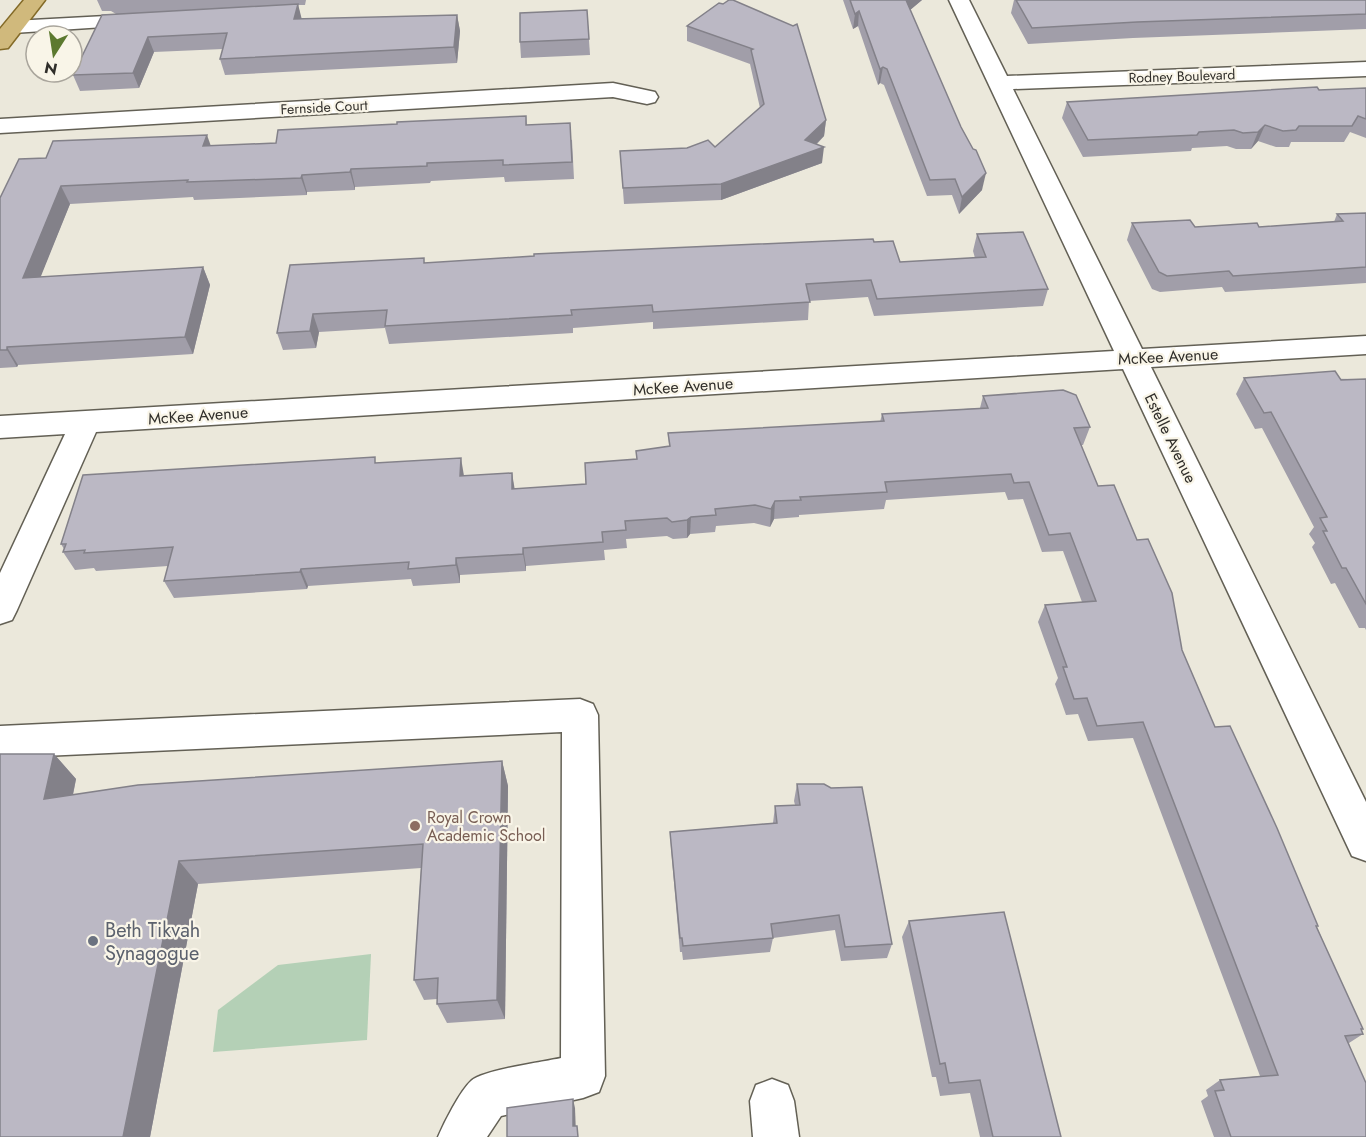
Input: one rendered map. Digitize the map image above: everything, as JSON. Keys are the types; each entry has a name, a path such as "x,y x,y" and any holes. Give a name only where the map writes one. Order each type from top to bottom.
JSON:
{"main road":[{"path":"7,35 35,0"}],"street":[{"name":"Estelle Avenue","path":"959,0 1366,843"},
{"path":"7,35 166,19"},
{"name":"Rodney Boulevard","path":"999,83 1366,69"},
{"name":"Fernside Court","path":"0,126 613,90 647,97"},
{"name":"McKee Avenue","path":"0,428 1366,345"},
{"path":"0,610 85,422"},
{"path":"0,742 580,715 583,1076 487,1096 461,1137"}],"green space":[{"path":"371,954 367,1040 213,1052 218,1010 278,965"}],"building":[{"path":"729,0 793,26 797,24 826,120 805,140 824,147 721,184 623,188 620,151 687,148 708,140 715,147 764,104 751,50 753,49 687,26 719,3 723,4"},
{"path":"850,0 906,0 961,127 973,149 976,150 986,173 962,197 955,179 930,180 887,69 883,67 880,69 859,11 855,14"},
{"path":"1016,0 1366,0 1366,14 1032,28"},
{"path":"298,4 294,19 457,15 454,47 220,59 227,33 148,37 133,73 84,75 84,52 102,15"},
{"path":"587,10 589,39 520,42 520,13"},
{"path":"1317,87 1319,90 1366,88 1366,119 1358,116 1352,126 1299,126 1296,130 1283,131 1265,125 1258,132 1243,133 1234,130 1199,132 1197,135 1088,140 1067,102"},
{"path":"526,116 526,125 570,123 572,162 503,165 503,160 427,163 427,166 351,169 350,172 302,175 301,178 61,186 23,278 203,267 185,337 7,347 7,350 0,350 0,198 19,159 46,158 53,141 207,135 203,146 276,143 278,130"},
{"path":"1366,213 1366,267 1233,276 1229,271 1167,276 1159,272 1132,223 1190,220 1195,227 1257,223 1259,227 1343,221 1337,214"},
{"path":"1023,232 1048,289 877,299 871,280 806,284 810,302 653,312 652,305 571,310 572,315 385,326 387,310 313,314 310,331 277,333 290,265 424,258 424,263 534,256 534,254 873,239 874,242 893,241 900,262 986,257 977,234"},
{"path":"1335,371 1341,380 1366,379 1366,604 1346,568 1342,568 1323,531 1327,531 1320,518 1327,517 1271,412 1264,413 1244,378"},
{"path":"1063,390 1076,395 1090,427 1074,428 1098,486 1114,485 1137,540 1148,539 1172,593 1182,650 1215,727 1230,726 1277,828 1318,926 1316,926 1363,1029 1361,1029 1363,1034 1345,1036 1366,1083 1366,1137 1231,1137 1215,1091 1224,1090 1220,1080 1278,1075 1143,722 1097,726 1087,698 1074,699 1063,667 1067,667 1045,605 1096,601 1070,533 1049,535 1029,482 1014,483 1011,474 885,482 887,492 800,497 801,500 775,501 771,509 755,505 715,509 716,515 691,517 687,520 672,522 667,518 625,521 626,530 602,532 603,542 523,548 523,554 456,558 456,565 408,569 409,562 164,581 173,547 84,553 85,550 63,552 66,544 61,544 83,475 375,457 375,463 461,458 460,476 512,473 512,489 586,484 585,463 637,459 636,451 670,446 668,433 884,421 882,414 988,408 983,396"},
{"name":"Beth Tikvah Synagogue","path":"0,754 54,754 44,799 138,785 502,761 497,1000 437,1004 438,978 414,980 423,844 179,861 123,1137 0,1137"},
{"path":"797,784 824,784 831,788 862,787 892,944 845,947 839,915 771,924 773,938 683,946 682,938 680,938 670,832 777,823 775,806 800,805"},
{"path":"1004,912 1061,1137 993,1137 980,1080 949,1083 945,1063 940,1064 909,921"},
{"path":"573,1099 573,1126 577,1126 578,1137 507,1137 507,1108"}],"place":[{"name":"Royal Crown Academic School","path":"415,826"},
{"name":"Beth Tikvah Synagogue","path":"93,941"}]}
